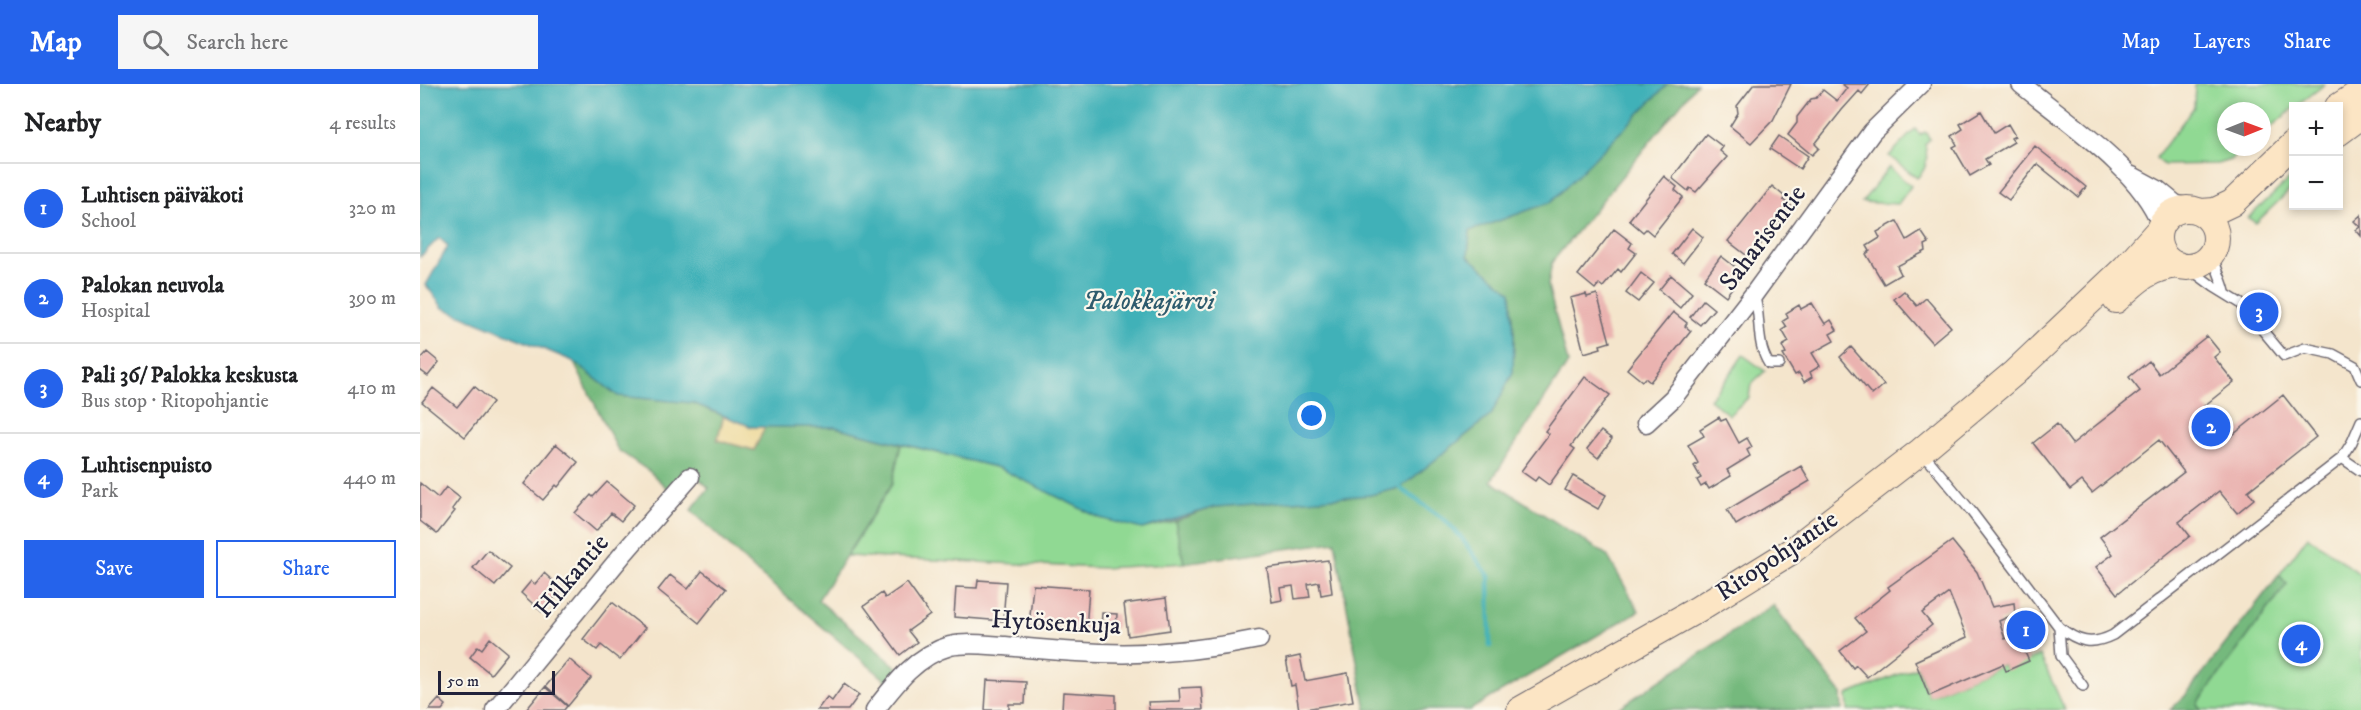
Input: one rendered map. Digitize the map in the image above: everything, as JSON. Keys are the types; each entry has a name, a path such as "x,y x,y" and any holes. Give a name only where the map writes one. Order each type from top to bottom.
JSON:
{"main road":[{"path":"2343,104 2361,92"},
{"path":"2343,129 2361,116"},
{"path":"2289,148 2232,203 2215,211 2194,210 2170,213 2160,228 2160,248 2164,256 2183,266 2205,261 2241,216 2289,172"},
{"path":"2194,210 2212,223 2215,247"},
{"name":"Ritopohjantie","path":"1520,710 1698,609 1790,552 1921,451 2014,373 2125,268 2160,228"},
{"name":"Ritopohjantie","path":"2014,373 2060,346 2100,315 2139,278 2159,268 2183,266"}],"street":[{"name":"Saharisentie","path":"1646,423 1673,398 1754,294 1872,132 1922,84"},
{"path":"2020,84 2132,176 2158,190 2175,204 2194,210"},
{"path":"2132,176 2160,228"},
{"name":"Hilkantie","path":"495,710 690,477"},
{"name":"Hytösenkuja","path":"875,710 899,678 928,655 950,646 972,644 1101,653 1158,653 1231,645 1259,639"}],"lane":[{"path":"2215,247 2215,268 2223,279 2225,292"},
{"path":"2183,266 2240,303 2284,356 2305,348 2333,354 2355,366 2361,380"},
{"path":"1754,294 1758,308 1758,337 1762,353 1769,364 1779,364"},
{"path":"1921,451 1971,511 2059,627 2082,642 2092,643 2113,635 2342,458 2361,421"},
{"path":"2342,458 2361,471"},
{"path":"2059,627 2061,656 2083,686"}],"green space":[{"path":"1668,84 1697,84 1552,262 1548,286 1568,363 1491,481 1607,555 1639,611 1470,710 1366,710 1335,542 1184,563 1175,521 1215,507 1370,495 1400,488 1490,416 1513,372 1514,335 1511,293 1468,256 1470,231 1551,202"},
{"path":"2195,84 2325,84 2302,102 2289,102 2289,112 2271,127 2271,102 2217,102 2217,156 2235,156 2217,164 2164,165 2156,158 2194,107"},
{"path":"1915,129 1920,135 1925,132 1930,139 1925,144 1927,158 1925,167 1917,178 1889,156"},
{"path":"1889,167 1911,186 1898,204 1862,202"},
{"path":"2289,180 2289,191 2256,223 2248,218"},
{"path":"1743,355 1765,371 1751,384 1749,397 1729,415 1709,399 1726,380"},
{"path":"573,361 618,396 693,403 724,416 717,440 754,450 765,427 835,427 901,444 892,484 818,600 899,669 888,682 757,572 691,510 709,488 695,475 671,492 650,472 618,450"},
{"path":"901,444 999,468 1100,518 1142,529 1175,521 1184,563 1103,568 847,556 892,484"},
{"path":"2308,536 2361,575 2361,710 2201,710 2197,704 2287,584 2279,575"},
{"path":"2279,575 2287,584 2197,704 2201,710 2170,710 2185,696"},
{"path":"1773,605 1841,693 1842,710 1616,710"},
{"path":"2040,655 2065,710 1848,710 1847,695 1917,667 1929,696 2003,664 2006,670"}],"sand":[{"path":"724,416 752,427 765,427 754,450 717,440"}],"water":[{"name":"Palokkajärvi","path":"420,84 1668,84 1551,202 1470,231 1468,256 1511,292 1514,335 1513,372 1491,415 1400,488 1370,495 1215,507 1142,529 1100,518 999,468 835,427 752,427 693,403 618,396 573,361 443,308 426,285 448,246 439,238 420,257"}],"building":[{"path":"1754,84 1791,84 1773,120 1751,143 1730,126 1738,113 1737,106"},
{"path":"1842,84 1870,84 1862,94 1859,91 1842,110 1815,144 1819,148 1812,155 1788,135 1797,123 1797,117 1811,99 1816,98 1823,90 1837,101 1847,88"},
{"path":"1981,111 1994,133 2008,124 2015,136 2011,138 2014,142 1985,159 1989,165 1970,176 1953,147 1957,145 1952,136 1963,129 1960,124"},
{"path":"1706,134 1723,147 1720,151 1727,157 1696,192 1690,188 1688,191 1672,178"},
{"path":"1779,136 1808,156 1800,169 1770,149"},
{"path":"2035,146 2086,187 2078,197 2037,164 2009,200 1998,192"},
{"path":"1664,176 1677,187 1675,190 1683,197 1653,235 1646,229 1643,232 1629,220"},
{"path":"1772,186 1785,197 1783,200 1791,206 1778,222 1780,224 1770,238 1767,236 1750,258 1728,241"},
{"path":"2361,215 2361,236 2356,230 2360,227 2354,221"},
{"path":"1897,221 1907,240 1921,231 1929,243 1925,245 1926,251 1897,266 1901,274 1884,284 1866,254 1870,251 1867,246 1880,238 1877,232"},
{"path":"1692,228 1703,237 1683,263 1672,254"},
{"path":"1614,229 1632,243 1629,248 1636,253 1621,272 1618,269 1603,287 1599,284 1595,289 1578,275"},
{"path":"1721,256 1743,273 1726,296 1704,279"},
{"path":"1641,273 1654,283 1638,302 1626,293"},
{"path":"1671,275 1692,293 1680,308 1659,290"},
{"path":"1904,291 1917,306 1926,298 1951,327 1932,343 1894,299"},
{"path":"1586,294 1587,297 1597,294 1610,342 1600,345 1601,348 1584,353 1570,298"},
{"path":"1703,300 1714,309 1700,325 1690,317"},
{"path":"1812,303 1825,324 1831,320 1837,330 1830,334 1834,341 1812,353 1820,366 1810,372 1812,377 1804,382 1799,373 1795,375 1783,355 1786,354 1782,346 1789,342 1782,330 1787,327 1783,321 1788,318 1786,313 1799,305 1801,309"},
{"path":"1673,312 1687,323 1685,326 1691,331 1650,382 1645,378 1642,381 1627,369"},
{"path":"2207,336 2220,352 2214,357 2234,382 2204,406 2229,438 2283,395 2316,437 2248,491 2254,499 2237,513 2219,491 2179,522 2190,536 2117,594 2096,567 2113,554 2100,537 2184,472 2159,440 2092,493 2082,481 2070,490 2033,443 2057,424 2072,444 2140,391 2129,377 2149,361 2159,374"},
{"path":"1851,347 1884,385 1872,395 1840,357"},
{"path":"427,352 439,362 428,376 420,370 420,360"},
{"path":"1585,377 1610,395 1571,446 1575,449 1549,485 1538,477 1535,481 1521,471 1549,434 1545,431"},
{"path":"474,386 493,402 465,437 422,402 433,388 457,407"},
{"path":"1719,417 1721,421 1726,419 1739,443 1747,438 1752,447 1747,450 1750,456 1727,470 1731,476 1709,489 1706,484 1701,487 1697,480 1701,478 1694,466 1698,463 1688,445 1704,436 1700,429"},
{"path":"1601,431 1612,439 1598,458 1587,449"},
{"path":"556,444 578,462 558,487 556,485 543,500 524,484"},
{"path":"1801,466 1810,481 1736,525 1727,510"},
{"path":"1573,476 1606,495 1598,509 1565,490"},
{"path":"607,482 634,505 621,521 611,513 596,531 575,513"},
{"path":"420,483 438,498 446,487 460,498 452,509 455,511 437,534 420,521"},
{"path":"1952,541 1977,572 1992,607 2014,603 2015,614 1999,621 2005,639 2017,635 2029,661 2006,671 2003,664 1929,696 1915,661 1967,637 1949,593 1922,613 1932,625 1867,677 1856,665 1853,668 1840,651 1866,631 1855,618 1890,590 1888,587"},
{"path":"488,550 510,568 495,586 473,568"},
{"path":"1328,560 1332,593 1321,595 1319,582 1308,584 1310,597 1295,599 1293,586 1280,588 1282,600 1272,602 1267,568"},
{"path":"702,571 726,589 699,623 658,590 670,575 688,589"},
{"path":"544,573 562,589 542,612 521,593 531,581 535,584"},
{"path":"978,580 1006,582 1003,621 954,617 956,587 977,588"},
{"path":"907,583 930,615 908,631 917,642 900,655 864,606 882,593 885,598"},
{"path":"1033,585 1089,589 1086,630 1029,626"},
{"path":"1166,598 1170,630 1128,636 1124,604"},
{"path":"612,602 645,628 620,660 601,645 597,650 583,639"},
{"path":"1102,613 1117,614 1116,628 1101,627"},
{"path":"490,638 508,653 491,674 470,657 478,646 482,649"},
{"path":"1300,656 1305,681 1348,673 1353,701 1299,710 1295,685 1291,686 1286,659"},
{"path":"569,659 591,678 568,706 546,686"},
{"path":"987,680 1026,682 1025,704 1009,704 1009,710 985,710"},
{"path":"844,684 859,695 848,710 817,710 827,697 832,701"},
{"path":"545,687 567,706 564,710 526,710"},
{"path":"1201,687 1203,710 1149,710 1148,702 1180,701 1179,688"},
{"path":"1063,692 1116,695 1116,710 1062,710"},
{"path":"439,699 446,705 442,710 429,710"}],"waterway":[{"path":"1400,488 1445,520 1460,536 1489,576 1490,646"}],"place":[{"name":"Pali 36/ Palokka keskusta","path":"2259,312"},
{"name":"Palokan neuvola","path":"2211,427"},
{"name":"Luhtisen päiväkoti","path":"2026,630"},
{"name":"Luhtisenpuisto","path":"2301,644"}]}
